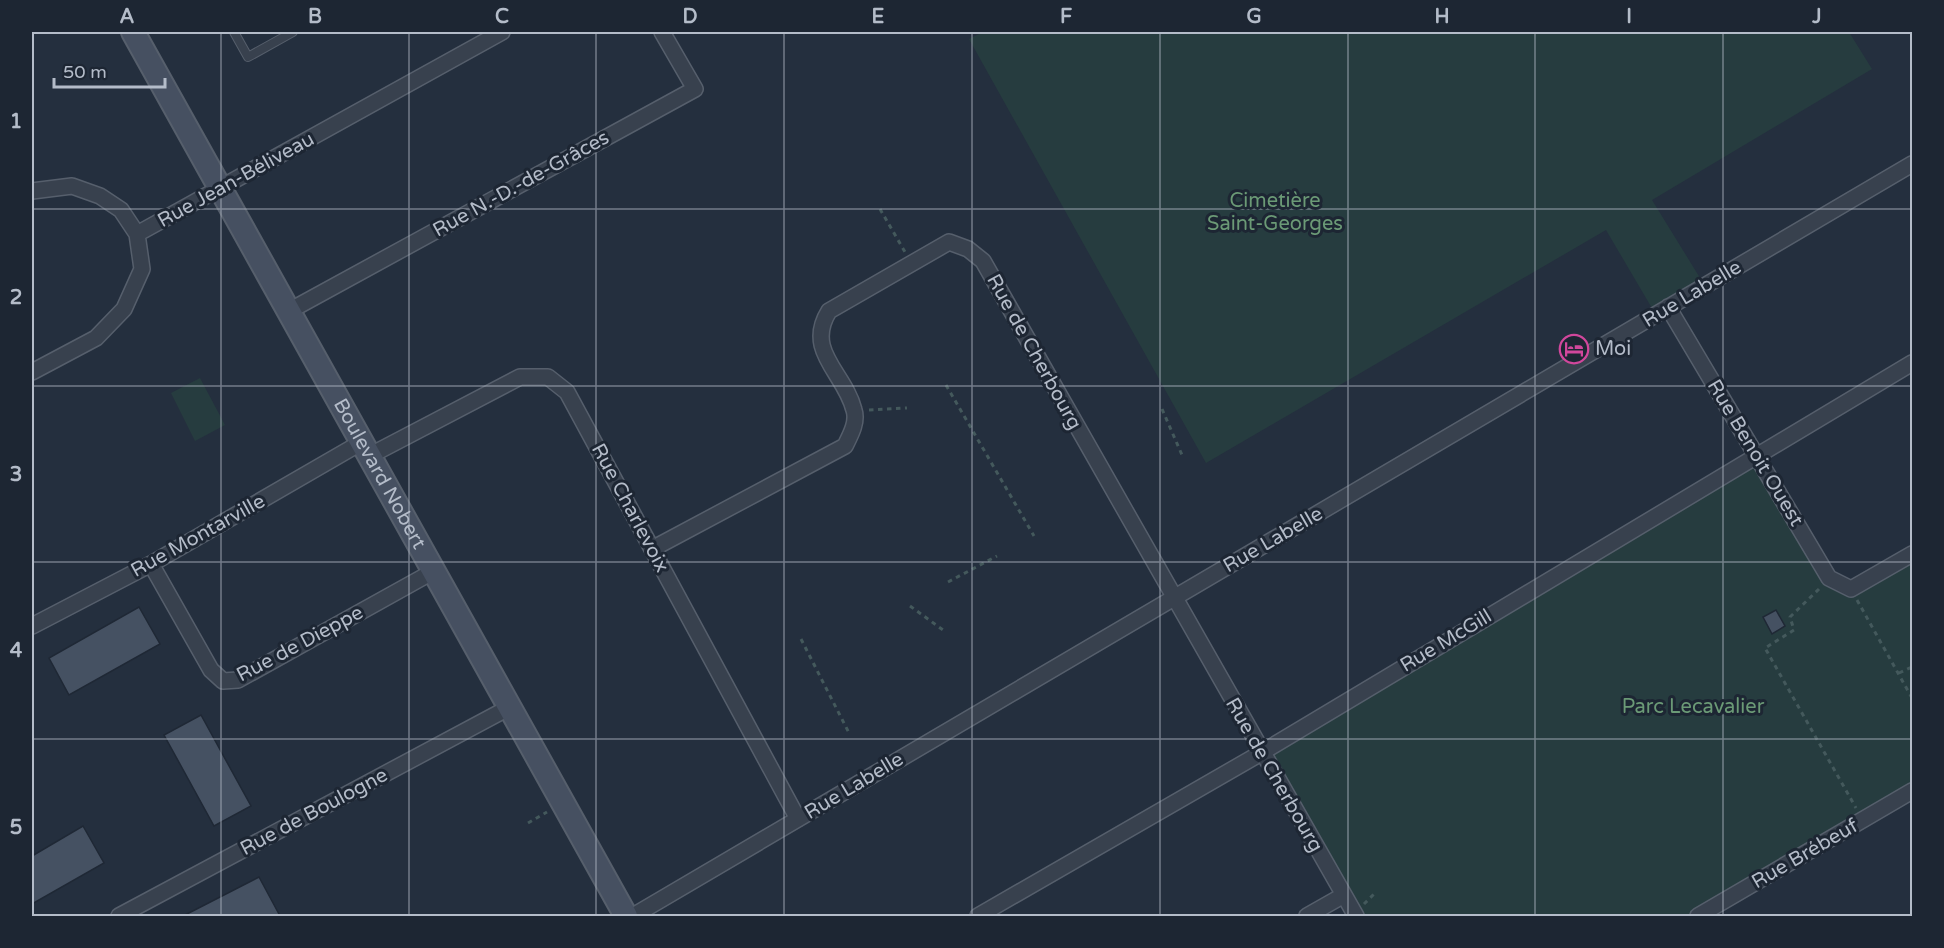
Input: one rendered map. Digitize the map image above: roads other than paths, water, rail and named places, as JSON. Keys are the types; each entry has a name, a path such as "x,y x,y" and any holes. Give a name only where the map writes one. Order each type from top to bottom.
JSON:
{"street":[{"name":"Boulevard Nobert","path":"133,32 626,916"},
{"name":"Rue Jean-Béliveau","path":"32,372 96,338 124,309 142,269 137,234 502,32"},
{"name":"Rue N.-D.-de-Grâces","path":"289,311 694,89 662,32"},
{"name":"Rue Labelle","path":"633,916 1912,164"},
{"path":"32,191 72,186 100,196 121,210 137,234"},
{"name":"Rue de Cherbourg","path":"652,549 845,447 853,429 855,411 821,346 821,323 829,310 910,262 949,242 968,249 983,261 1261,753 1356,916"},
{"name":"Rue Benoit Ouest","path":"1668,308 1829,578 1851,590 1912,554"},
{"name":"Rue McGill","path":"978,916 1261,753 1912,363"},
{"name":"Rue Charlevoix","path":"366,449 520,377 548,377 567,392 798,819"},
{"name":"Rue Montarville","path":"32,626 366,449"},
{"name":"Rue de Dieppe","path":"151,564 211,670 223,681 238,680 434,571"},
{"name":"Rue de Boulogne","path":"119,916 510,707"},
{"name":"Rue Brébeuf","path":"1698,916 1912,791"},
{"path":"1307,916 1344,895"}],"lane":[{"path":"234,32 248,57 293,32"}],"place":[{"name":"Moi","path":"1574,349"}],"park label":[{"name":"Cimetière Saint-Georges","path":"1275,212"},
{"name":"Parc Lecavalier","path":"1693,707"}]}
